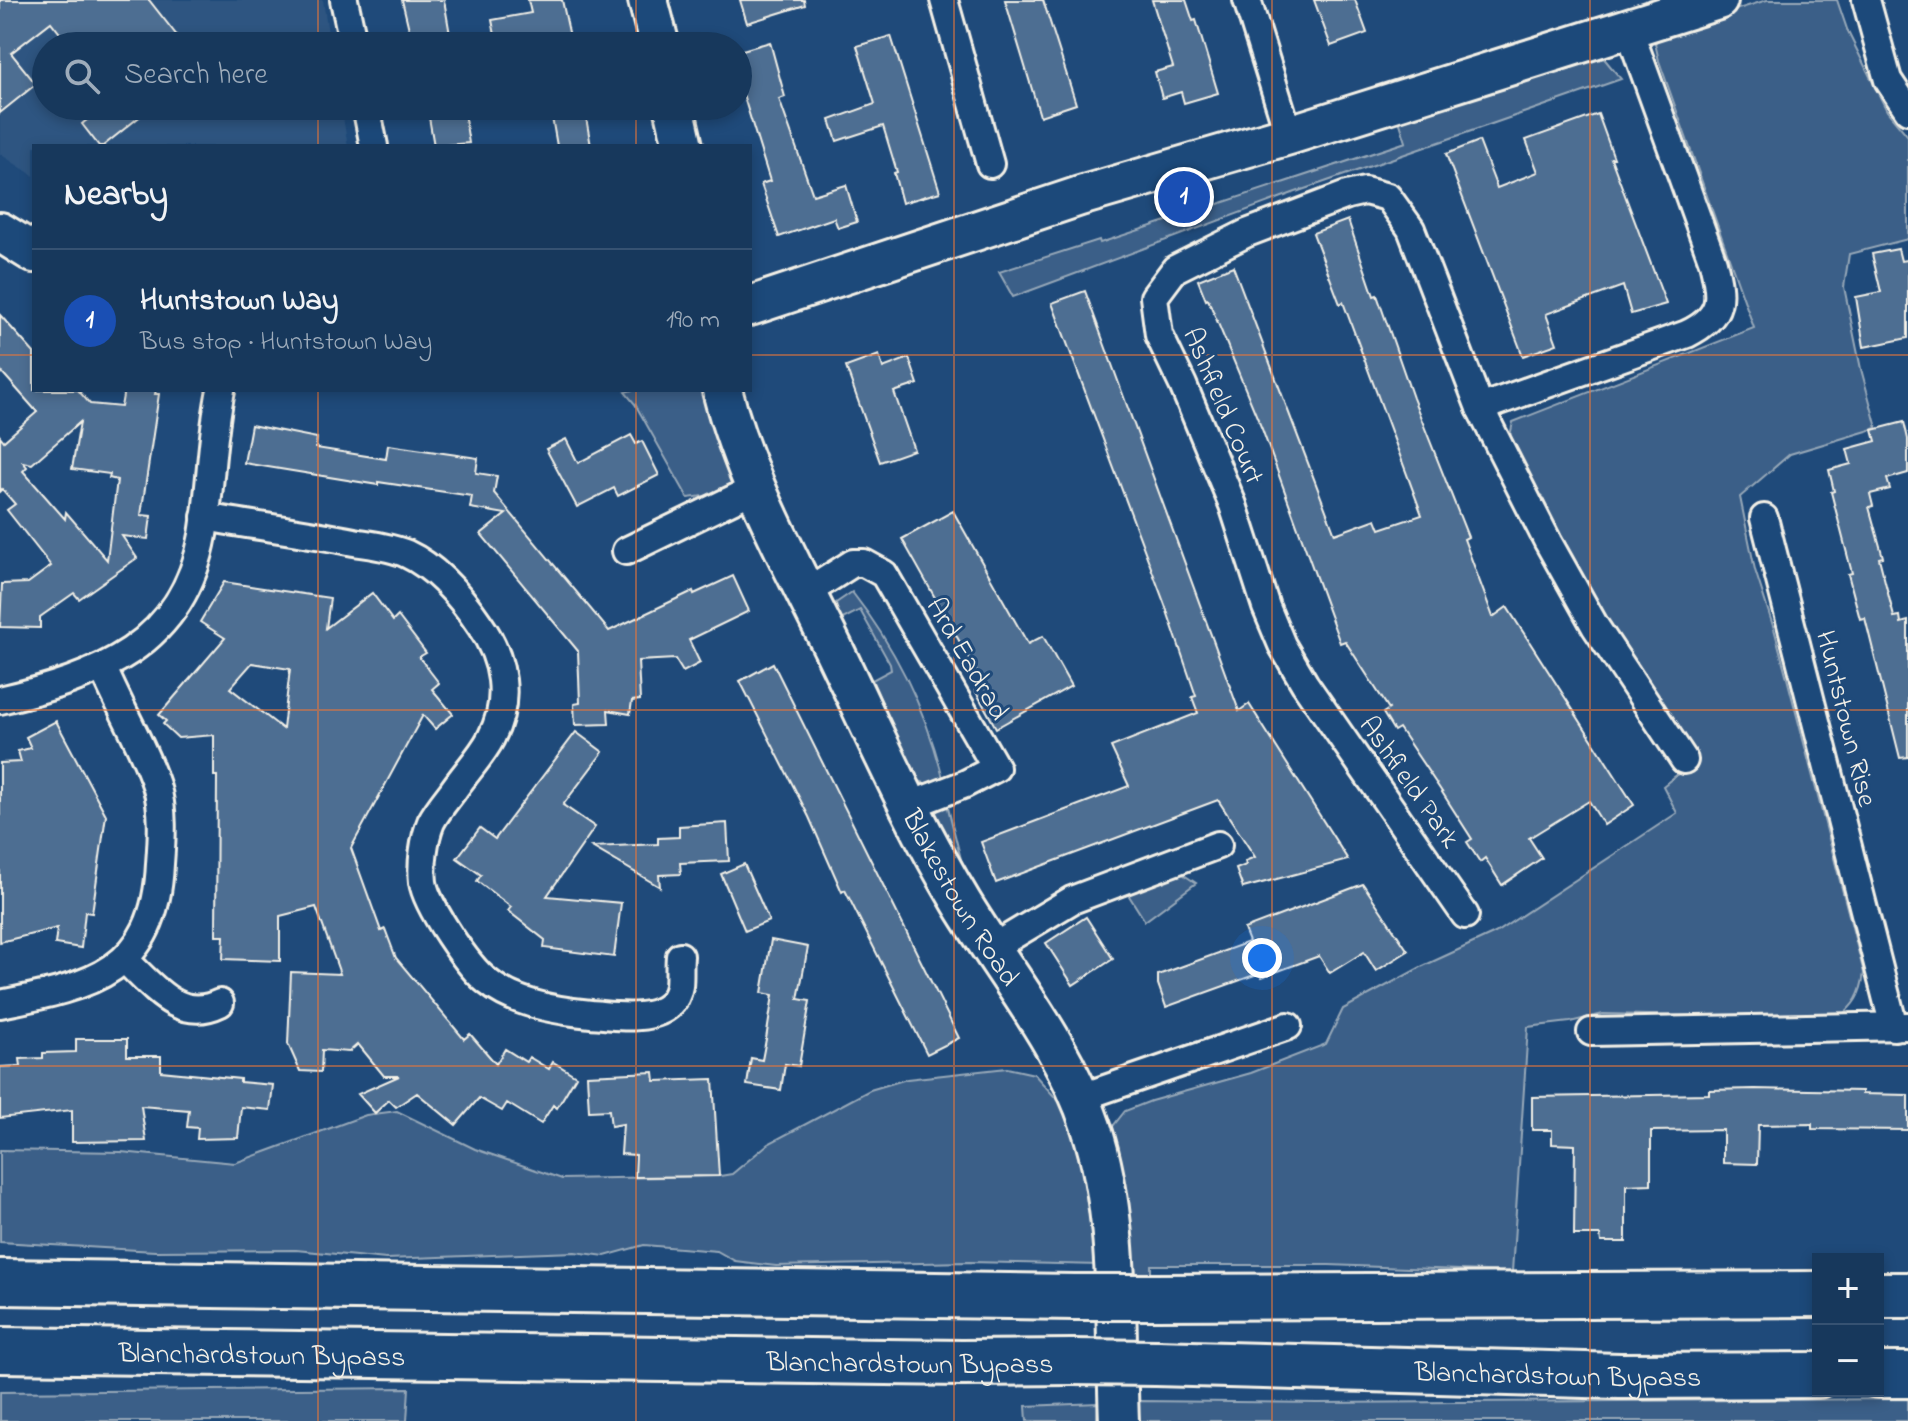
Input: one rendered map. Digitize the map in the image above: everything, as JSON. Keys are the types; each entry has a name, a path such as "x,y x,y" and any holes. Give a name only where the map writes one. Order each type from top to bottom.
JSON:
{"highway":[{"path":"0,1260 159,1265 291,1286"},
{"path":"0,1282 1074,1297 1812,1294"},
{"path":"1884,1295 1908,1295"},
{"name":"Blanchardstown Bypass","path":"0,1350 1156,1363 1620,1376 1812,1375"},
{"path":"0,1373 695,1379 851,1360"},
{"path":"1884,1375 1908,1375"}],"street":[{"path":"344,0 351,32"},
{"path":"648,0 656,32"},
{"path":"944,0 990,164"},
{"path":"1247,0 1289,135"},
{"path":"752,305 1080,196 1289,135 1718,0"},
{"path":"1866,0 1888,80 1908,110"},
{"path":"1480,408 1687,334 1705,326 1716,310 1720,289 1713,262 1628,27"},
{"path":"369,120 374,144"},
{"path":"677,120 683,144"},
{"name":"Ashfield Court","path":"1305,684 1282,645 1266,607 1233,505 1159,335 1154,297 1175,269 1247,233 1365,191 1388,197 1411,229 1480,408 1595,626 1684,760"},
{"path":"0,232 32,252"},
{"path":"0,700 44,689 103,668 148,639 175,608 197,560 221,392"},
{"name":"Blakestown Road","path":"723,392 732,428 756,488 908,806 947,877 1058,1052 1079,1098 1099,1153 1109,1223 1119,1421"},
{"path":"626,551 756,488"},
{"path":"205,517 317,534 409,555 429,567 449,587 489,638 500,661 502,706 490,740 431,821 423,855 423,884 438,917 463,955 488,982 525,1002 572,1013 631,1017 656,1014 669,1004 679,989 680,956"},
{"name":"Huntstown Rise","path":"1591,1032 1901,1026 1768,582 1764,518"},
{"name":"Ard Eadrad","path":"806,593 853,563 864,563 884,574 996,768 908,806"},
{"path":"0,1004 80,985 113,969 125,960 142,938 153,908 159,879 162,821 153,776 103,668"},
{"name":"Ashfield Park","path":"1305,684 1465,915"},
{"path":"992,948 1072,900 1205,859"},
{"path":"125,960 181,1007 200,1010 220,1003"},
{"path":"1079,1098 1288,1026"}],"shaded area":[{"path":"0,0 323,0 328,32 32,32 32,120 343,120 348,144 32,144 32,175 0,154"},
{"path":"1767,0 1837,0 1848,32 1887,111 1908,136 1908,239 1849,254 1844,287 1877,428 1790,454 1740,497 1755,570 1775,632 1864,973 1859,994 1837,1019 1603,1014 1528,1027 1512,1272 1329,1265 1151,1265 1151,1273 1136,1274 1128,1211 1110,1130 1125,1111 1251,1073 1326,1044 1343,1009 1421,967 1495,933 1677,813 1663,786 1689,765 1585,597 1523,472 1510,436 1513,422 1754,328 1655,43 1664,32"},
{"path":"1602,56 1621,79 1293,193 1013,297 999,272 1099,240 1100,243 1406,142 1398,117"},
{"path":"625,392 702,392 731,483 720,494 688,498 635,404"},
{"path":"852,592 883,636 908,682 929,731 944,782 930,785 916,780 872,680 891,670 890,664 860,610 839,621 836,603"},
{"path":"946,800 966,879 933,816"},
{"path":"1178,871 1196,883 1145,921 1126,891"},
{"path":"1007,1068 1034,1074 1064,1107 1078,1133 1100,1265 969,1262 776,1266 735,1261 717,1251 644,1245 605,1256 575,1252 386,1259 296,1250 155,1251 0,1242 0,1150 121,1152 235,1163 366,1115 397,1111 475,1149 562,1179 720,1176 732,1174 768,1144 870,1090 907,1079"},
{"path":"409,1388 407,1421 0,1421 0,1392"},
{"path":"1908,1399 1908,1421 1139,1421 1139,1401 1317,1403"},
{"path":"1098,1403 1097,1421 1027,1421 1026,1406"}],"building":[{"path":"0,0 149,0 174,32 59,32 51,22 38,32 32,32 32,37 11,53 32,79 32,87 0,113"},
{"path":"402,0 444,0 450,32 410,32"},
{"path":"528,0 562,0 569,32 494,32 492,20 531,13"},
{"path":"740,0 804,0 805,5 747,23"},
{"path":"1005,0 1043,0 1076,104 1040,116"},
{"path":"1152,0 1186,0 1193,21 1196,20 1218,93 1184,103 1181,92 1162,98 1155,72 1173,67"},
{"path":"1314,0 1355,0 1367,33 1331,46"},
{"path":"891,36 940,192 902,203 894,173 897,172 883,126 837,141 830,120 875,104 857,46"},
{"path":"770,42 785,97 779,99 813,195 846,185 857,222 838,228 834,218 779,237 761,184 770,181 751,120 752,47"},
{"path":"1598,114 1614,158 1611,158 1666,304 1631,314 1623,286 1546,314 1557,344 1523,356 1446,154 1479,141 1497,188 1538,172 1526,140"},
{"path":"87,120 136,120 106,144 97,144 82,124"},
{"path":"429,120 465,120 469,143 434,144"},
{"path":"552,120 586,120 591,144 557,144"},
{"path":"1348,220 1374,296 1377,295 1413,398 1468,537 1464,539 1493,617 1507,607 1634,805 1604,825 1589,801 1529,838 1542,858 1502,885 1485,858 1480,862 1467,842 1472,839 1440,789 1399,728 1394,731 1383,713 1389,709 1345,641 1340,643 1262,429 1198,280 1233,266 1335,534 1376,519 1380,529 1422,515 1343,302 1340,304 1313,233"},
{"path":"1898,249 1901,261 1908,260 1908,338 1864,347 1856,297 1881,292 1872,254"},
{"path":"1085,291 1239,711 1249,704 1348,860 1243,888 1236,869 1255,857 1218,800 996,883 981,842 1129,786 1111,747 1198,713 1192,697 1196,696 1165,605 1052,303"},
{"path":"0,315 32,351 32,392 80,392 90,404 121,407 124,392 159,394 141,515 151,516 148,539 122,536 137,558 79,599 74,593 40,617 40,628 0,627 2,584 28,583 51,566 7,510 15,504 2,489 0,491 0,436 4,441 37,412 0,370","holes":["80,422 72,469 110,474 109,478 117,480 107,560 66,512 65,519 23,471 27,467 23,462 32,464"]},
{"path":"879,355 883,368 909,358 918,384 894,392 914,450 880,462 846,367"},
{"path":"1904,422 1908,439 1908,473 1887,479 1890,489 1870,494 1873,506 1869,507 1883,557 1879,558 1894,617 1900,616 1901,623 1908,621 1908,757 1900,758 1865,618 1860,619 1848,574 1852,573 1831,492 1834,491 1829,470 1851,464 1847,449 1876,441 1873,430"},
{"path":"251,425 317,438 316,448 386,459 388,445 478,458 476,473 497,476 494,493 609,631 693,591 694,594 733,576 749,611 689,640 700,663 683,672 675,659 638,661 640,700 632,701 630,714 608,710 609,724 575,725 574,704 580,703 578,651 481,534 506,514 470,508 472,496 378,482 378,485 244,463"},
{"path":"631,435 636,444 642,441 659,475 618,496 614,488 577,507 546,449 566,439 578,463"},
{"path":"953,511 1028,644 1043,636 1071,686 996,728 975,690 984,685 902,539"},
{"path":"224,582 330,598 326,628 372,593 393,621 398,616 426,653 419,657 439,683 432,689 453,714 435,729 423,715 351,848 381,931 385,929 396,958 464,1039 470,1034 496,1064 505,1049 526,1062 529,1057 549,1069 553,1062 576,1076 557,1108 553,1105 541,1124 507,1103 502,1111 479,1098 456,1125 417,1093 396,1107 389,1100 375,1113 358,1094 399,1076 384,1076 358,1044 349,1052 322,1050 321,1072 300,1071 288,1044 291,972 340,974 316,907 280,916 280,961 223,959 224,936 216,936 217,776 214,776 214,735 178,738 163,724 166,721 159,715 225,638 200,622","holes":["252,663 290,669 283,729 230,688"]},
{"path":"773,663 959,1038 927,1054 845,890 842,892 809,817 740,681"},
{"path":"56,721 106,815 92,913 85,912 81,948 55,944 57,928 0,942 0,763 21,762 18,751 31,748 26,737"},
{"path":"576,732 603,752 563,805 595,827 547,896 621,903 614,957 544,948 545,940 508,911 511,907 477,881 481,875 457,858 480,828 495,839"},
{"path":"727,823 729,861 680,863 681,874 659,875 660,887 592,847 658,844 658,838 679,837 679,826"},
{"path":"744,864 769,921 745,931 721,874"},
{"path":"1363,884 1408,951 1376,971 1364,952 1330,973 1319,956 1262,977 1260,973 1166,1007 1158,975 1249,942 1244,929"},
{"path":"1086,917 1113,959 1073,985 1046,943"},
{"path":"771,940 808,947 798,999 810,1001 799,1066 785,1064 781,1090 747,1085 751,1058 762,1060 766,1039 773,995 762,993"},
{"path":"76,1039 127,1039 127,1056 161,1056 161,1071 273,1085 270,1110 241,1107 238,1138 197,1139 198,1128 187,1127 189,1110 141,1106 146,1141 72,1142 72,1110 0,1118 0,1067 21,1066 20,1059 43,1058 43,1053 76,1052"},
{"path":"654,1072 655,1081 713,1079 719,1176 635,1177 636,1155 621,1154 623,1124 611,1126 609,1110 589,1111 587,1075"},
{"path":"1709,1090 1908,1095 1908,1130 1812,1129 1812,1124 1758,1125 1757,1164 1723,1163 1723,1130 1651,1131 1651,1184 1626,1185 1626,1242 1601,1242 1600,1235 1574,1235 1575,1145 1552,1144 1552,1130 1532,1130 1532,1097 1709,1094"}],"place":[{"name":"Huntstown Way","path":"1184,197"}]}
